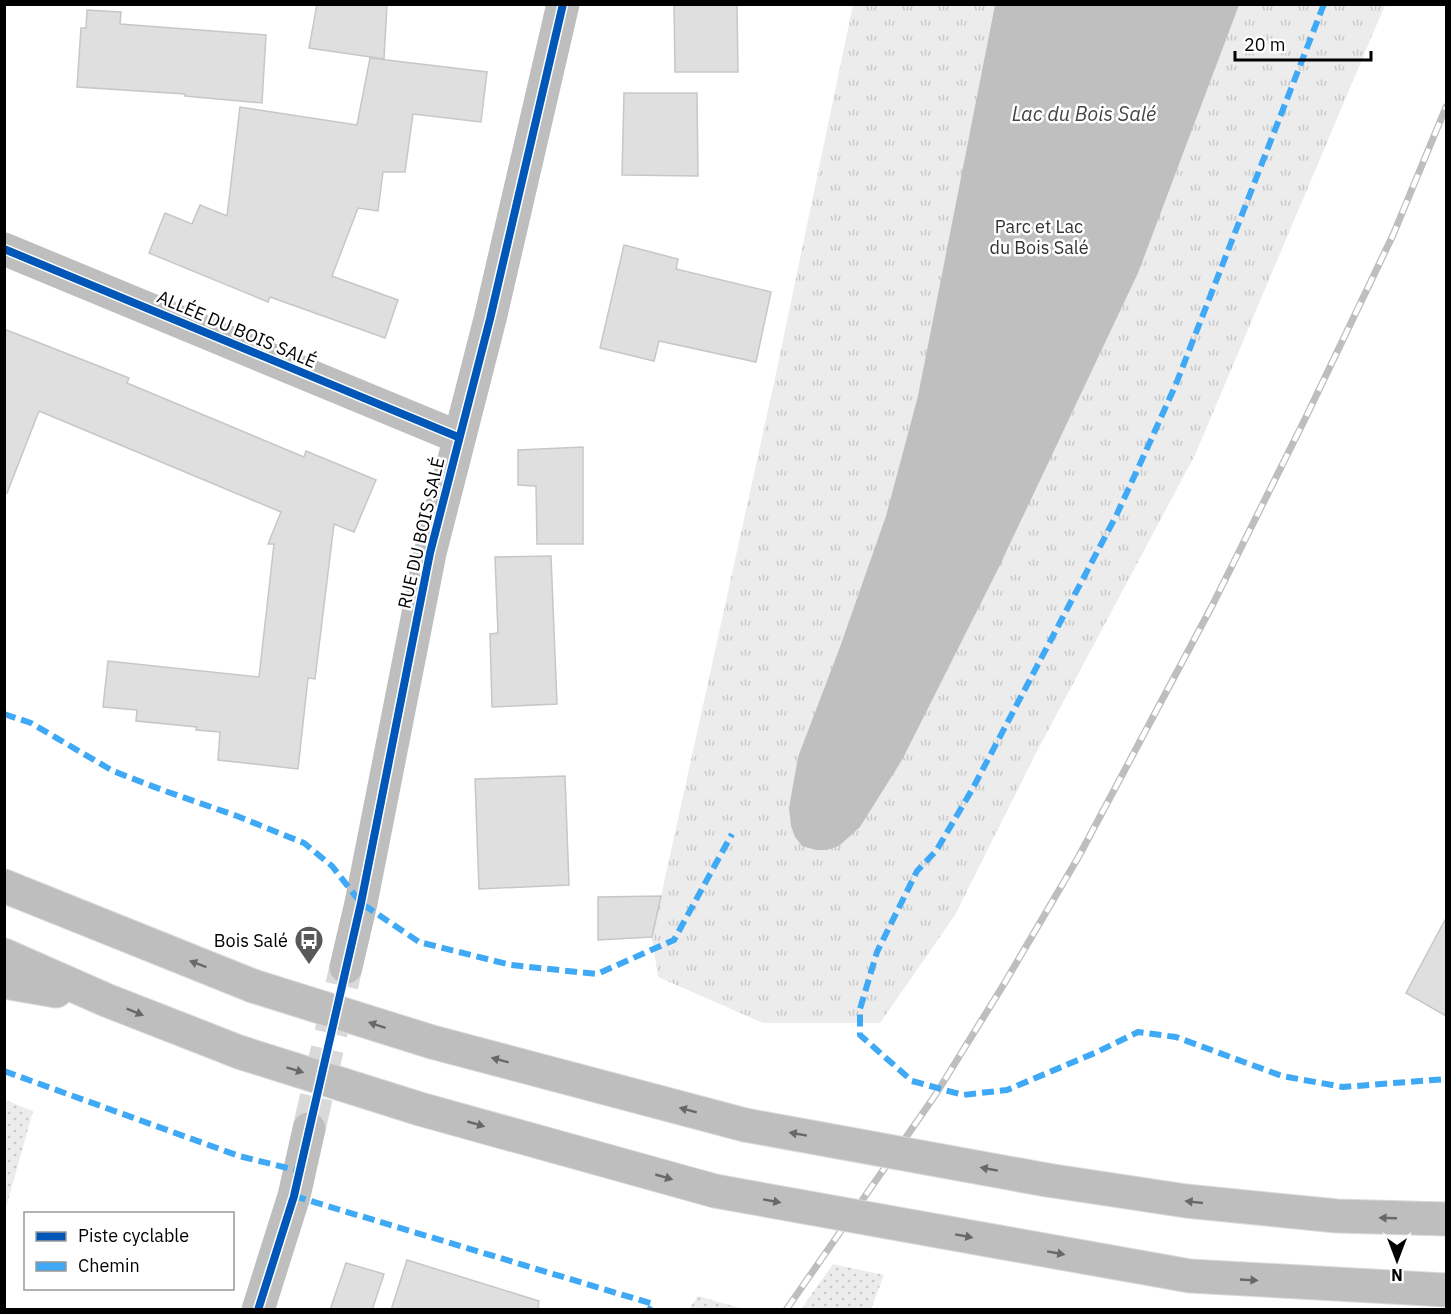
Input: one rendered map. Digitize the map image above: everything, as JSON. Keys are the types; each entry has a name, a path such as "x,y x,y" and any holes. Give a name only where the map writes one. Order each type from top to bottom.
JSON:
{"main road":[{"name":"RUE DU BOIS SALÉ","path":"346,967 361,903 430,553 490,319 563,4"},
{"name":"ALLÉE DU BOIS SALÉ","path":"4,249 458,437"},
{"path":"4,886 253,986 432,1042 745,1125 1047,1180 1185,1201 1325,1215 1446,1220"},
{"path":"4,955 106,1000 239,1052 420,1109 714,1191 1190,1276 1446,1290"},
{"path":"4,982 106,1000"},
{"path":"258,1310 294,1196 309,1129"}],"green space":[{"name":"Parc et Lac du Bois Salé","path":"853,5 1385,5 1195,455 1035,755 955,915 880,1023 763,1023 658,977 652,937 774,383"},
{"path":"4,1101 33,1111 5,1211"},
{"path":"833,1264 884,1275 871,1309 801,1309"},
{"path":"698,1296 743,1309 689,1309"}],"water":[{"name":"Lac du Bois Salé","path":"995,5 1239,5 1138,273 999,567 902,760 860,827 839,846 827,850 816,850 802,846 791,826 789,808 798,757 886,516 918,396"}],"building":[{"path":"317,4 387,4 384,59 309,48"},
{"path":"674,4 737,4 738,72 675,72"},
{"path":"87,10 121,12 120,24 266,35 262,103 185,96 185,94 77,87 81,28 86,28"},
{"path":"370,58 487,72 481,122 413,114 405,172 383,172 378,211 358,208 332,276 398,300 385,338 270,297 268,302 149,253 165,213 192,224 200,205 227,216 240,107 357,125"},
{"path":"624,93 697,93 698,176 622,175"},
{"path":"624,245 678,259 676,269 771,292 756,362 659,341 654,361 600,348"},
{"path":"4,329 129,378 127,383 304,457 306,451 376,480 354,532 334,524 315,679 308,678 298,769 218,760 220,732 196,730 197,727 136,721 137,710 103,707 108,661 259,677 274,544 268,544 281,512 39,411 7,493 4,493"},
{"path":"583,447 583,544 537,544 536,486 518,485 518,450"},
{"path":"551,556 557,704 492,707 490,634 498,633 495,557"},
{"path":"565,776 569,885 479,889 475,779"},
{"path":"661,896 652,937 598,940 598,897"},
{"path":"1446,918 1446,1016 1406,993"},
{"path":"407,1260 539,1301 538,1310 391,1310"},
{"path":"346,1263 384,1274 372,1310 330,1310"}],"tunnel":[{"path":"309,1129 346,967"}],"railway":[{"path":"786,1310 936,1094 1079,856 1212,606 1306,417 1393,235 1446,107"}],"marked path":[{"path":"1324,4 1176,384 1145,453 1116,516 973,788 936,851 917,871 877,952 860,1009 860,1035 912,1081 963,1095 1007,1090 1138,1032 1176,1037 1282,1076 1343,1087 1446,1079"},
{"path":"4,714 31,723 113,771 304,843 332,866 361,903 419,942 511,965 597,974 674,940 732,834"},
{"path":"4,1071 239,1156 300,1171"},
{"path":"294,1196 653,1304 649,1310"}],"cycle path":[{"path":"258,1310 294,1196 361,903 430,553 490,319 563,4"},
{"path":"4,249 458,437"}],"place":[{"name":"Bois Salé","path":"309,966"}]}
